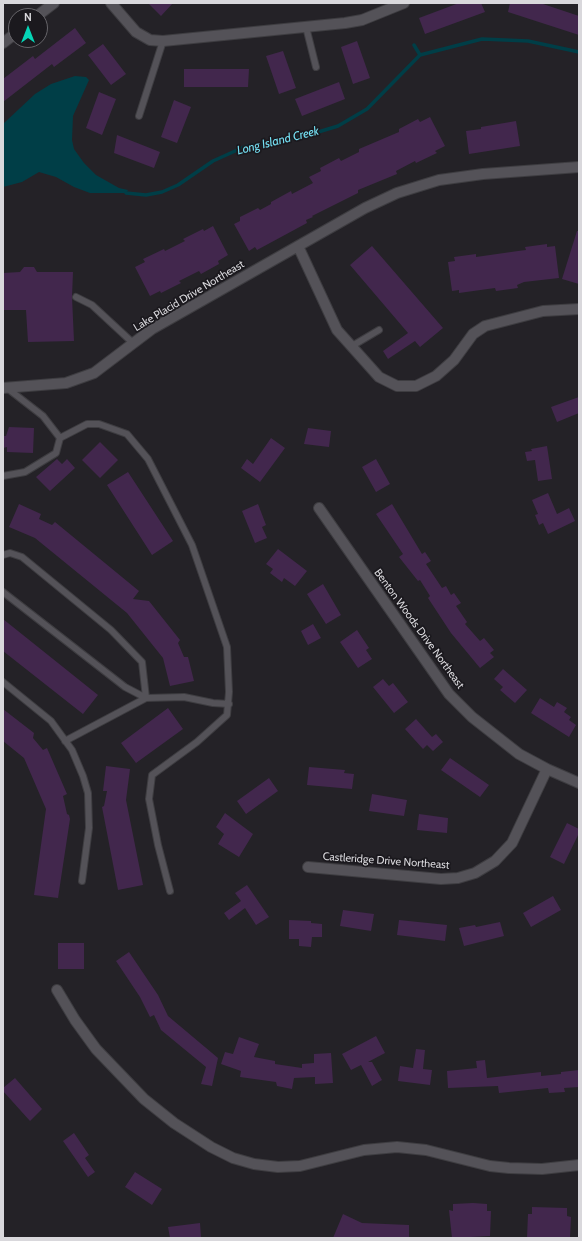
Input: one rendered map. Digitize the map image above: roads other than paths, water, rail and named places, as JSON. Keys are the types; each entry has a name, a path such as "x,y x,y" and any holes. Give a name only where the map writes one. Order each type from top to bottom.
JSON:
{"street":[{"path":"111,3 136,32 150,40 163,41 362,20 404,3"},
{"name":"Lake Placid Drive Northeast","path":"5,388 66,383 94,373 152,329 366,208 397,193 439,180 483,174 579,167"},
{"path":"298,246 337,330 380,376 388,383 397,386 416,386 436,376 454,360 473,334 485,326 543,311 579,309"},
{"name":"Benton Woods Drive Northeast","path":"319,508 449,694 492,735 519,754 547,769 579,783"},
{"name":"Castleridge Drive Northeast","path":"308,867 441,879 458,878 475,873 495,861 512,843 547,769"},
{"path":"57,990 75,1020 96,1049 119,1075 144,1099 174,1123 211,1147 233,1158 254,1164 278,1167 300,1166 364,1150 397,1147 426,1150 490,1166 542,1169 579,1164"}],"lane":[{"path":"306,27 316,67"},
{"path":"139,116 163,41"},
{"path":"76,297 92,305 133,343"},
{"path":"352,346 379,330"},
{"path":"5,388 43,416 60,438"},
{"path":"3,476 25,472 56,453 60,438 87,424 99,424 127,434 148,459 192,545 227,647 229,704 226,715 222,720 197,742 152,775 148,799 170,891"},
{"path":"3,555 10,553 22,557 111,630 142,662 146,698"},
{"path":"3,592 125,687 146,698"},
{"path":"3,682 51,721 72,750 88,793 89,828 82,881"},
{"path":"65,741 146,698 184,697 213,703 229,704"}],"water":[{"path":"75,76 86,77 89,80 73,116 72,140 74,149 84,163 96,175 119,188 128,190 126,193 90,193 74,187 56,177 39,172 22,182 3,187 3,124 35,94 51,84"}],"waterway":[{"name":"Long Island Creek","path":"126,193 146,195 162,192 178,185 213,161 244,147 305,136 338,126 367,109 420,55 482,39 528,41 579,52"},
{"path":"414,45 420,55"}]}
